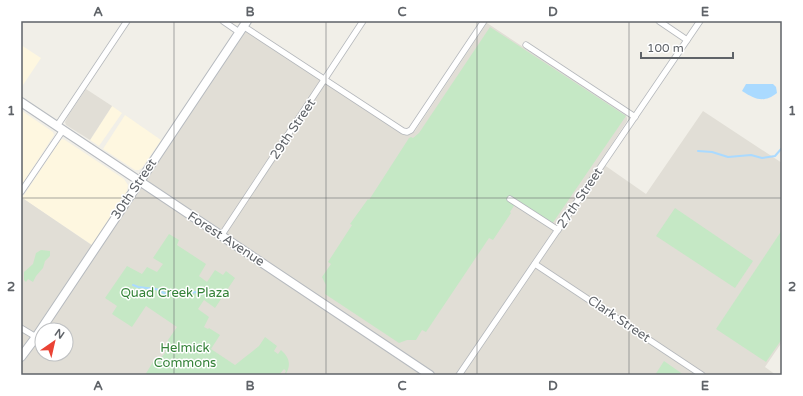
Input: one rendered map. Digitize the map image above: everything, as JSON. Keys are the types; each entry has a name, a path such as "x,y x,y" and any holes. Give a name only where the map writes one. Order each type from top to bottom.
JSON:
{"main road":[{"name":"30th Street","path":"46,322 243,26"},
{"name":"Forest Avenue","path":"21,102 430,375"},
{"name":"30th Street","path":"21,357 34,340"}],"street":[{"path":"21,192 127,21"},
{"path":"223,21 243,26 403,131 407,132 411,130 484,21"},
{"name":"29th Street","path":"222,236 363,21"},
{"path":"659,21 687,40"},
{"name":"27th Street","path":"459,375 700,21"},
{"path":"526,45 635,117"},
{"path":"510,199 558,230"},
{"name":"Clark Street","path":"535,264 702,375"},
{"path":"21,328 34,336"}],"shaded area":[{"path":"487,23 626,115 627,121 600,162 646,194 703,111 782,163 782,342 765,367 776,375 21,375 21,197 96,248 243,26 409,135 415,131"},
{"path":"21,45 41,58 21,88"},
{"path":"86,89 112,106 90,140 66,125 65,122"},
{"path":"112,106 122,113 99,146 90,140"},
{"path":"22,111 53,132 54,135 23,183 21,181"},
{"path":"125,115 161,140 142,168 139,170 135,170 103,149"},
{"path":"62,139 124,179 128,185 127,191 92,245 22,198"}],"green space":[{"path":"490,27 626,116 552,224 517,201 493,240 489,238 426,332 422,330 416,340 407,340 399,343 325,294 326,285 322,277 331,264 328,262 352,225 350,224 368,199 369,200 409,138 413,138 419,133"},
{"path":"675,208 753,261 735,288 656,236"},
{"path":"782,230 782,339 766,362 716,329"},
{"name":"Quad Creek Plaza","path":"169,234 179,240 177,245 206,264 199,276 207,282 215,270 223,275 226,271 235,278 215,308 204,300 198,309 209,317 204,327 209,328 220,335 211,349 235,365 259,346 265,337 277,346 274,351 278,354 281,350 288,358 289,365 285,375 286,371 284,369 279,375 145,375 153,362 159,360 165,353 168,340 177,327 146,306 132,327 112,314 117,306 105,298 127,266 142,274 147,267 157,272 163,264 153,258"},
{"path":"41,250 50,251 50,256 45,261 43,268 33,282 28,279 26,282 24,280 24,272 33,264 36,253"},
{"path":"664,361 684,375 655,375"}],"water":[{"path":"746,84 773,84 776,87 777,93 764,99 752,97 742,91"}],"waterway":[{"path":"698,151 712,152 728,157 751,155 762,158 775,156 782,148"},
{"path":"133,285 156,289 166,294 174,291 183,294 196,292 202,294"}],"park label":[{"name":"Helmick Commons","path":"185,356"}]}
